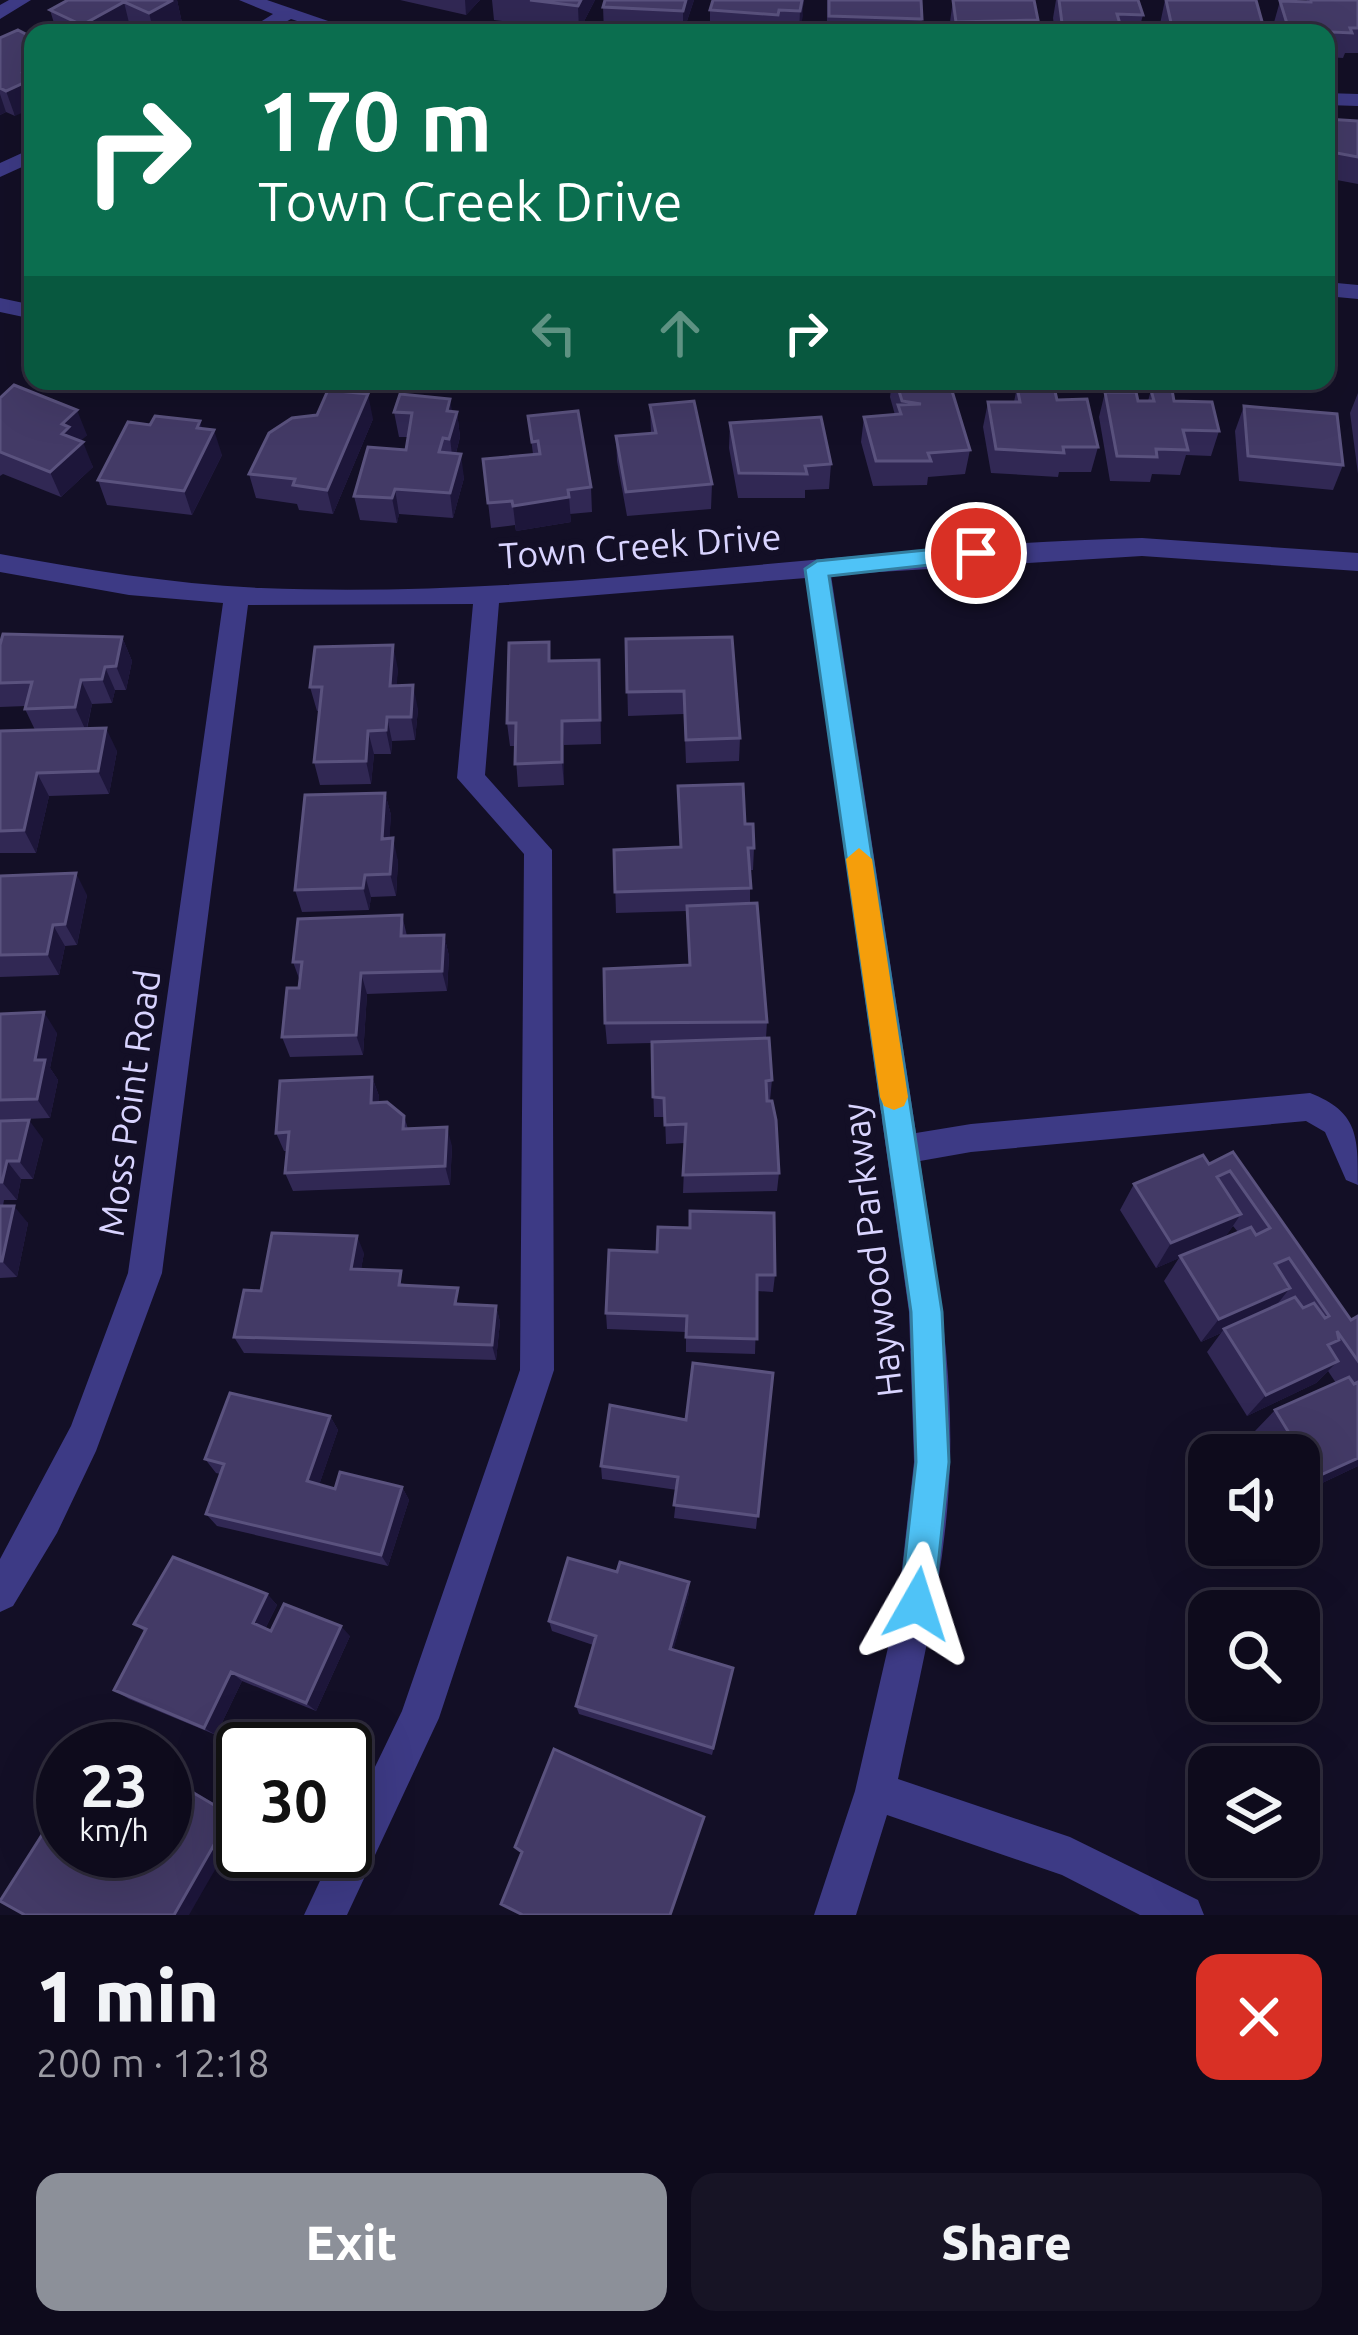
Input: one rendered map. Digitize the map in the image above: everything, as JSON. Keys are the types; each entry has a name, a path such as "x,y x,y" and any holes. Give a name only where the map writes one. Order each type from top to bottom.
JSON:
{"street":[{"path":"0,13 22,0"},
{"path":"248,0 322,24"},
{"path":"269,24 287,14"},
{"name":"Town Creek Drive","path":"0,563 111,586 237,594 487,594 817,569 933,555 1142,547 1358,562"},
{"name":"Haywood Parkway","path":"817,569 926,1312 932,1462 917,1604 875,1791 835,1915"},
{"name":"Moss Point Road","path":"0,1593 66,1472 102,1392 145,1273 237,594"},
{"path":"325,1915 419,1718 537,1370 538,850 471,778 487,594"},
{"path":"902,1150 970,1138 1310,1107 1336,1122 1358,1170"},
{"path":"875,1791 1070,1857 1183,1915"}],"building":[{"path":"68,0 173,0 149,13 124,2 84,24 50,10"},
{"path":"530,0 581,0 578,6"},
{"path":"605,0 686,0 683,11 603,7"},
{"path":"713,0 802,0 800,11 779,10 778,15 710,10"},
{"path":"829,0 921,0 922,19 829,16"},
{"path":"953,0 1034,0 1038,20 956,22"},
{"path":"1059,0 1138,0 1143,15 1117,14 1120,24 1062,23"},
{"path":"1166,0 1256,0 1263,24 1171,24"},
{"path":"1358,0 1358,28 1350,28 1352,33 1335,32 1335,24 1287,24 1280,1"},
{"path":"18,30 24,33 24,83 6,91 0,88 0,38"},
{"path":"1335,120 1358,121 1358,157 1335,153"},
{"path":"14,385 77,410 62,424 69,427 62,434 83,442 50,472 0,452 0,398"},
{"path":"328,390 368,394 327,490 293,485 295,479 249,474 269,433 292,418 317,415"},
{"path":"899,390 952,390 970,450 928,453 931,461 876,461 864,417 901,414 898,405 921,404 902,401"},
{"path":"1018,390 1055,390 1057,400 1087,399 1098,447 1063,447 1064,453 996,449 988,402 1020,402"},
{"path":"1151,390 1172,390 1174,401 1212,402 1219,431 1183,430 1188,450 1156,449 1157,457 1117,456 1105,392 1136,392 1138,401 1154,401"},
{"path":"400,394 450,399 447,411 457,412 449,439 443,438 439,452 461,454 450,493 395,489 392,498 354,496 368,447 406,450 412,413 394,412"},
{"path":"694,401 712,484 626,492 616,436 656,433 650,405"},
{"path":"1244,406 1337,414 1343,465 1248,456"},
{"path":"578,411 591,487 568,490 569,497 513,506 512,501 488,503 483,459 540,454 538,441 532,442 528,416"},
{"path":"155,416 200,421 197,428 214,430 184,491 98,480 128,422 150,425"},
{"path":"821,417 831,464 805,466 807,474 739,473 730,423"},
{"path":"3,634 122,637 116,666 105,667 102,679 81,680 75,707 25,709 32,682 0,683"},
{"path":"732,637 740,738 686,740 684,691 627,692 626,639"},
{"path":"549,642 549,661 599,660 600,720 562,721 562,762 515,764 516,723 507,723 509,643"},
{"path":"393,645 390,686 413,685 411,717 387,717 386,730 368,731 366,761 314,762 322,687 310,687 315,647"},
{"path":"106,728 98,771 37,773 24,830 0,831 0,731"},
{"path":"743,784 745,824 753,824 754,848 748,848 751,888 615,892 614,850 681,847 678,786"},
{"path":"385,793 382,839 393,838 390,874 365,875 363,888 295,890 305,795"},
{"path":"76,873 65,924 53,925 47,954 0,955 0,876"},
{"path":"757,903 767,1022 605,1023 604,969 690,965 687,906"},
{"path":"402,915 401,936 444,935 442,971 361,973 356,1035 282,1037 287,988 299,988 302,962 293,962 298,919"},
{"path":"44,1012 35,1060 45,1060 37,1099 0,1100 0,1014"},
{"path":"769,1038 772,1080 766,1081 767,1101 772,1101 776,1120 779,1173 683,1175 686,1124 665,1125 664,1098 653,1097 652,1042"},
{"path":"372,1077 371,1103 387,1102 404,1116 403,1129 447,1127 445,1166 285,1173 289,1132 276,1133 280,1081"},
{"path":"29,1120 19,1161 7,1161 0,1182 0,1121"},
{"path":"1233,1152 1351,1320 1358,1316 1358,1361 1337,1331 1339,1340 1328,1345 1338,1361 1266,1395 1224,1329 1295,1297 1303,1308 1314,1303 1325,1318 1329,1316 1289,1258 1275,1264 1290,1288 1219,1319 1180,1256 1251,1227 1256,1235 1270,1228 1230,1171 1217,1177 1241,1214 1171,1243 1134,1184 1203,1155 1209,1164"},
{"path":"0,1206 14,1206 2,1261 0,1261"},
{"path":"690,1211 774,1213 775,1275 757,1275 757,1339 686,1337 687,1316 606,1313 609,1250 657,1252 658,1227 690,1228"},
{"path":"272,1233 357,1236 351,1269 401,1271 399,1285 458,1288 455,1304 496,1306 492,1345 234,1337 244,1290 261,1291"},
{"path":"693,1363 773,1373 758,1516 674,1505 678,1477 601,1466 610,1405 686,1420"},
{"path":"1349,1377 1354,1384 1358,1382 1358,1458 1320,1475 1320,1434 1290,1434 1275,1410"},
{"path":"230,1393 330,1416 307,1481 335,1489 340,1472 402,1487 381,1555 206,1514 224,1464 205,1459"},
{"path":"173,1557 267,1594 253,1623 271,1631 284,1604 341,1626 306,1703 231,1672 204,1728 114,1690 146,1629 134,1624"},
{"path":"568,1558 617,1572 620,1562 689,1582 670,1649 733,1668 713,1748 576,1706 596,1636 549,1621"},
{"path":"554,1749 704,1817 670,1915 523,1915 501,1904 522,1852 515,1847"},
{"path":"192,1792 216,1806 216,1841 174,1915 25,1915 0,1901 36,1844 36,1878 192,1878"}],"slow traffic":[{"path":"859,859 894,1097"}],"route":[{"path":"917,1604 932,1462 926,1312 817,569 976,553"}]}
